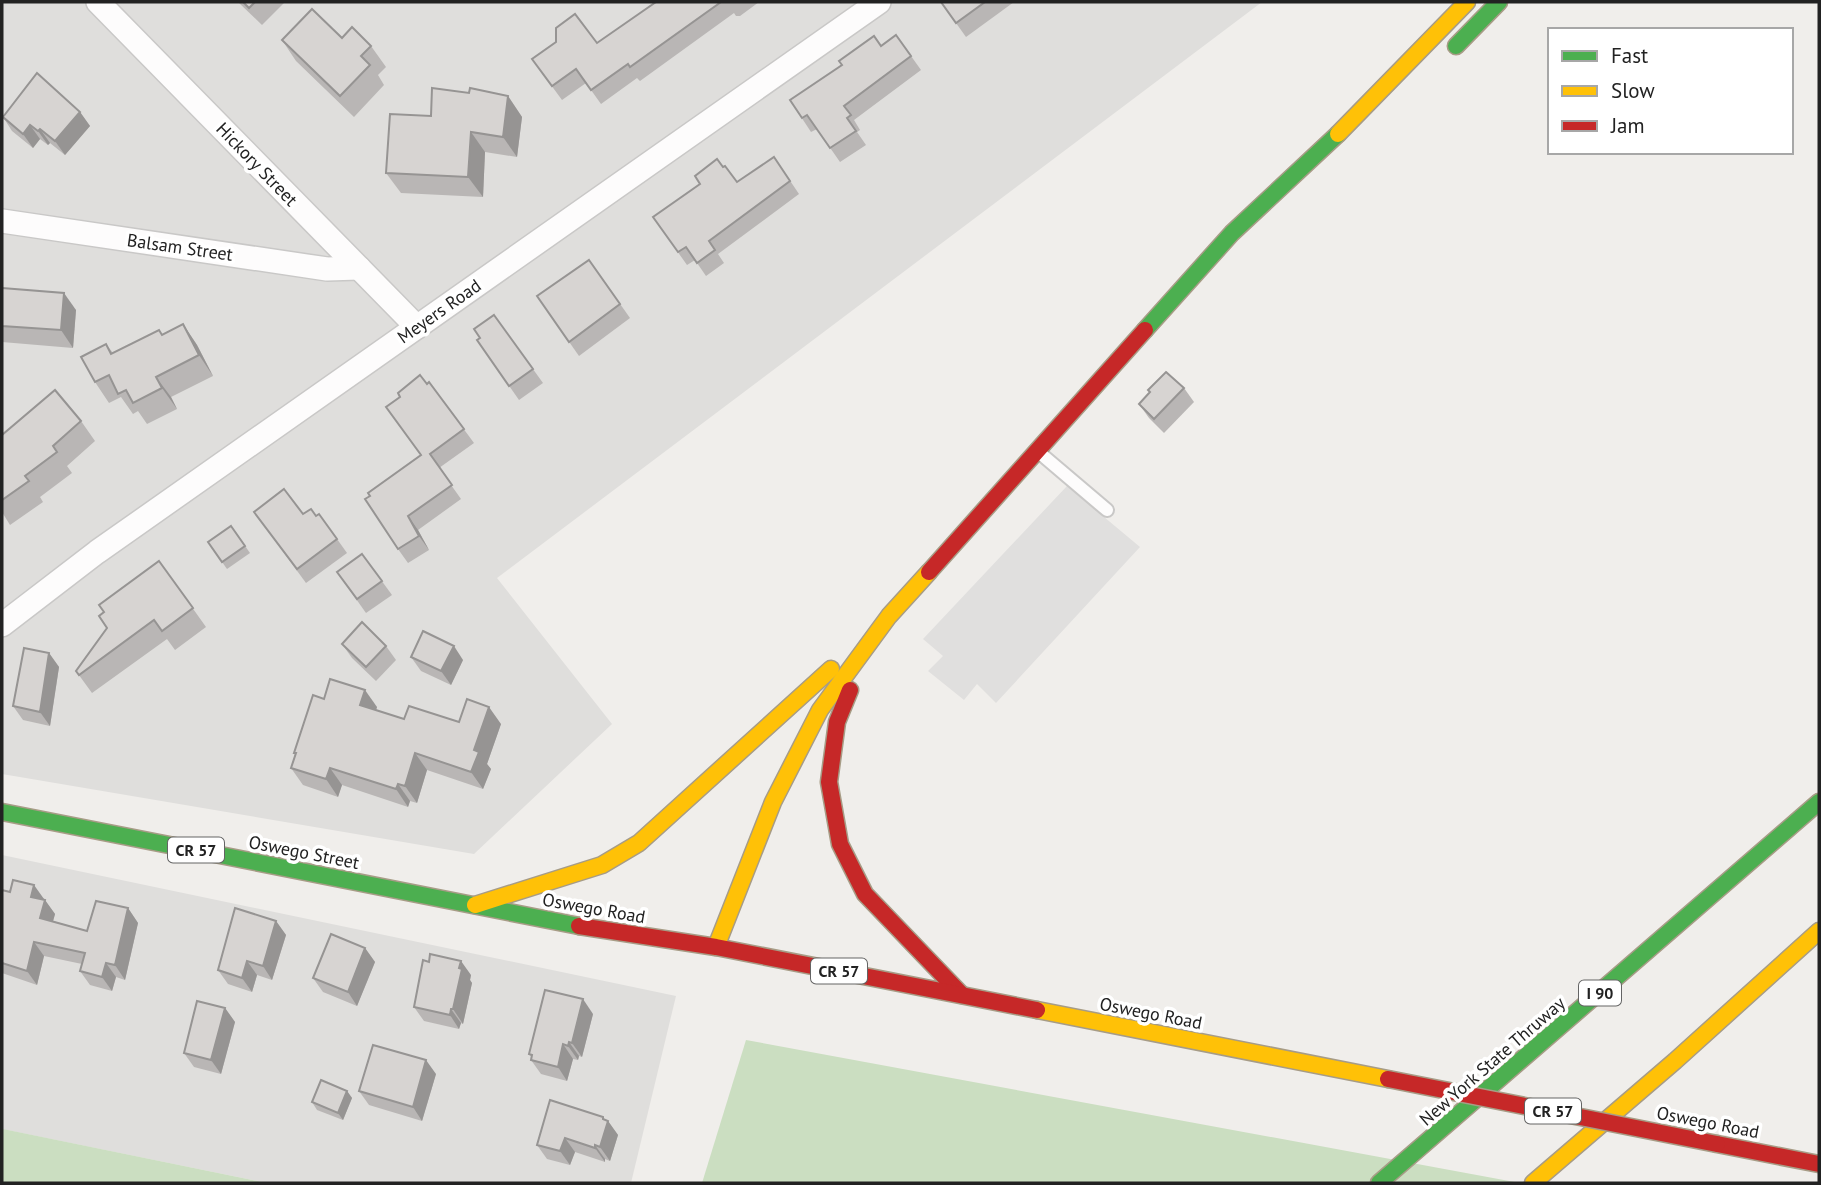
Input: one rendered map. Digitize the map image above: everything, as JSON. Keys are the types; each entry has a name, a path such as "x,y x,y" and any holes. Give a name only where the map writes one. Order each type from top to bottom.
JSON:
{"main road":[{"path":"716,947 772,802 820,710 890,616 1108,368 1232,233 1355,118 1467,2"},
{"path":"1442,60 1499,2"},
{"path":"1108,368 1193,300"},
{"path":"475,905 602,865 639,843 890,616"},
{"path":"890,616 845,701 837,722 829,782 840,844 864,894 962,995"},
{"name":"New York State Thruway","path":"1379,1183 1819,802"},
{"name":"Oswego Street","path":"2,812 475,905"},
{"path":"1697,910 1735,858 1773,820"},
{"name":"Oswego Road","path":"475,905 616,933 716,947 1819,1164"},
{"path":"1533,1183 1675,1061 1819,931"},
{"path":"1675,1061 1764,1002"}],"street":[{"name":"Hickory Street","path":"98,2 417,327"},
{"name":"Meyers Road","path":"2,625 97,552 879,2"},
{"name":"Balsam Street","path":"2,221 327,269 359,268"}],"lane":[{"path":"1036,450 1107,510"}],"shaded area":[{"path":"2,2 1262,2 497,578 612,724 474,854 2,774"},
{"path":"1067,486 1140,547 996,703 977,684 964,700 928,671 943,656 923,639"},
{"path":"2,855 676,996 631,1183 267,1183 2,1129"}],"green space":[{"path":"746,1040 1520,1183 702,1183"},
{"path":"3,1129 267,1183 2,1183"}],"building":[{"path":"243,2 255,2 249,8"},
{"path":"656,2 721,2 630,67 628,64 591,90 576,69 552,86 532,59 556,42 556,28 575,14 597,43"},
{"path":"941,2 985,2 956,23"},
{"path":"312,9 342,38 352,27 371,46 361,56 370,65 340,96 282,40"},
{"path":"896,35 911,56 844,106 851,115 847,118 856,131 830,148 807,115 802,118 790,100 842,65 839,61 874,36 881,46"},
{"path":"37,73 80,112 55,141 30,125 23,134 3,117"},
{"path":"432,88 469,93 470,88 508,96 503,137 471,132 468,177 386,173 390,114 431,116"},
{"path":"774,157 790,181 709,241 715,250 697,263 686,247 678,252 653,217 700,184 695,176 717,159 737,182"},
{"path":"589,260 620,304 569,342 537,296"},
{"path":"2,288 64,293 61,330 2,326"},
{"path":"494,315 533,369 509,386 477,340 480,338 474,329"},
{"path":"183,324 199,355 156,377 162,388 133,403 126,390 118,394 109,375 95,382 81,357 106,344 111,354 159,330 162,335"},
{"path":"1166,372 1184,388 1154,419 1139,404 1150,392 1148,390"},
{"path":"420,375 427,384 429,382 464,429 430,454 452,485 408,516 419,536 398,549 365,499 370,496 368,493 421,455 386,407 400,397 398,393"},
{"path":"55,390 81,421 53,446 57,452 25,476 29,481 2,500 2,435"},
{"path":"284,489 303,514 311,509 316,516 319,514 337,539 297,569 254,512"},
{"path":"231,526 245,546 222,562 208,542"},
{"path":"362,554 382,581 357,599 337,572"},
{"path":"159,561 193,608 162,631 154,620 79,675 76,671 107,628 99,616 104,612 99,605"},
{"path":"362,622 386,646 366,667 342,644"},
{"path":"423,631 454,646 441,671 411,657"},
{"path":"24,648 49,653 40,712 13,706"},
{"path":"330,679 365,690 360,705 404,719 409,706 459,722 467,699 489,707 474,750 479,752 471,772 415,753 405,786 398,784 396,789 330,768 326,779 291,768 313,695 324,699"},
{"path":"13,880 34,885 31,897 45,900 40,918 87,931 96,901 128,908 115,965 106,963 102,977 80,971 85,953 34,942 27,971 2,963 2,890 10,892"},
{"path":"235,908 276,921 263,966 247,961 242,978 218,970"},
{"path":"331,934 365,948 348,992 313,978"},
{"path":"430,954 461,961 459,968 462,969 450,1015 414,1007 423,960 429,962"},
{"path":"545,990 583,999 572,1043 569,1042 568,1046 563,1044 558,1067 531,1060 532,1055 529,1054"},
{"path":"197,1001 225,1008 211,1060 184,1053"},
{"path":"373,1045 426,1060 413,1107 359,1091"},
{"path":"321,1080 347,1091 338,1113 312,1102"},
{"path":"550,1100 608,1121 600,1147 595,1145 595,1148 565,1138 560,1151 537,1145"}],"traffic: fast":[{"path":"1456,46 1499,2"},
{"path":"1145,330 1232,233 1338,134"},
{"path":"1379,1183 1819,802"},
{"path":"2,812 579,926"}],"traffic: slow":[{"path":"1338,134 1467,2"},
{"path":"716,947 773,802 820,710 889,616 929,572"},
{"path":"475,905 602,865 639,843 831,669"},
{"path":"1533,1183 1675,1061 1819,931"},
{"path":"1037,1010 1388,1079"}],"traffic: jam":[{"path":"929,572 1145,330"},
{"path":"850,690 837,722 829,782 840,844 865,894 962,995"},
{"path":"579,926 716,947 1037,1010"},
{"path":"1388,1079 1717,1144"},
{"path":"1717,1144 1819,1164"}]}
